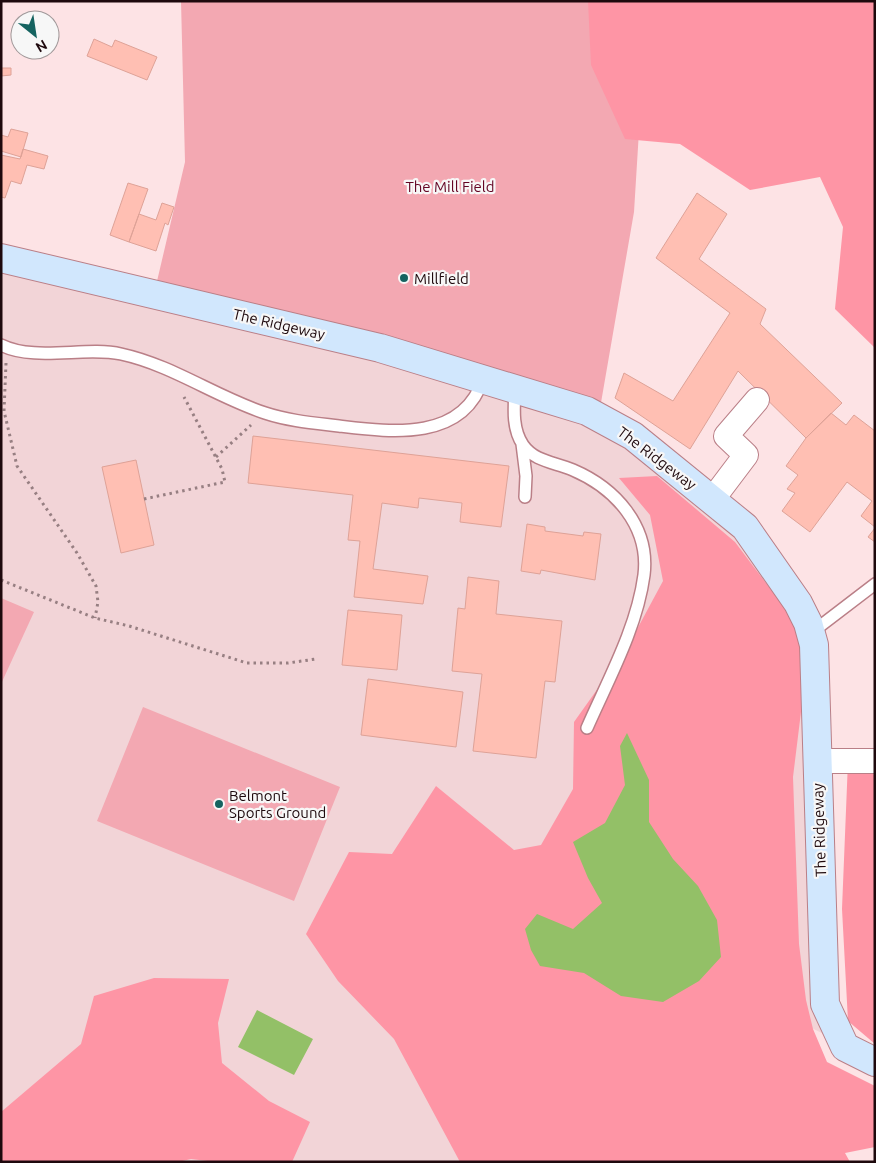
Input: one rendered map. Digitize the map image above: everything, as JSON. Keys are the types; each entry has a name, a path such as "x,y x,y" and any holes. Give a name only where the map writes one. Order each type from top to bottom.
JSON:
{"main road":[{"name":"The Ridgeway","path":"1,258 380,348 586,410 633,436 745,527 798,603 811,633 814,646 825,1004 845,1048 875,1062"}],"street":[{"path":"712,500 746,455 726,436 757,400"},
{"path":"817,761 875,761"}],"lane":[{"path":"4,346 37,352 119,353 168,371 264,413 301,422 392,432 417,430 436,425 464,409 478,394 482,379"},
{"path":"515,388 515,420 517,434 522,444 526,476 525,497"},
{"path":"522,444 537,458 588,477 612,494 626,509 636,525 644,555 644,575 636,608 627,635 587,728"},
{"path":"811,633 875,584"}],"path":[{"path":"4,346 4,410 17,466 77,552 96,586 98,602 95,618"},
{"path":"144,498 224,482 222,469 216,457 192,410 168,371"},
{"path":"216,457 264,413"},
{"path":"1,580 95,618 129,626 247,663 288,663 316,659"}],"shaded area":[{"path":"588,1 875,1 875,348 835,309 843,227 820,177 750,190 680,144 625,139 591,65"},
{"path":"1,258 587,411 745,527 798,603 825,1004 846,1045 753,999 558,1162 1,1162"},
{"path":"657,476 735,542 790,615 808,655 793,777 799,944 806,1000 813,1029 827,1062 875,1086 875,1147 845,1153 850,1162 460,1162 394,1039 338,981 306,934 349,852 392,854 436,786 514,850 541,845 573,789 574,722 628,646 663,581 650,515 619,478"},
{"path":"627,733 649,780 649,822 673,859 698,886 717,920 721,957 699,981 663,1002 621,996 584,973 540,966 531,950 525,929 537,914 573,929 602,903 588,878 573,842 605,823 625,785 620,746"},
{"path":"848,761 875,775 875,1044 848,1021 842,909"},
{"path":"154,978 229,979 218,1023 222,1063 269,1101 310,1122 292,1162 216,1162 191,1159 178,1162 1,1162 1,1112 81,1044 94,996"},
{"path":"257,1010 313,1039 294,1075 238,1047"}],"green space":[{"name":"The Mill Field","path":"181,1 647,1 634,212 598,420 154,294 185,162"},
{"path":"1,598 34,612 1,684"},
{"name":"Belmont Sports Ground","path":"143,707 340,787 294,901 97,821"}],"building":[{"path":"94,39 112,47 115,40 157,57 147,80 87,56"},
{"path":"1,68 11,68 11,75 1,76"},
{"path":"11,129 28,133 21,157 1,151 1,135 8,137"},
{"path":"23,149 48,156 44,169 27,165 21,184 11,181 5,198 1,197 1,155 20,159"},
{"path":"128,183 148,189 129,242 110,235"},
{"path":"697,193 727,214 699,259 766,309 760,324 842,403 806,438 738,371 690,449 615,398 624,373 673,401 730,313 656,258"},
{"path":"162,203 174,207 168,225 165,223 156,251 129,242 139,214 156,220"},
{"path":"831,413 846,425 854,415 875,431 875,527 861,516 872,501 847,482 810,532 782,511 795,493 787,489 798,475 786,466 806,438"},
{"path":"253,436 509,466 501,527 460,522 462,503 419,498 418,508 382,503 373,569 428,576 423,604 354,597 360,541 348,540 353,495 248,483"},
{"path":"136,460 154,545 121,553 102,467"},
{"path":"527,524 545,527 545,531 583,536 584,532 601,534 595,580 541,570 540,574 521,571"},
{"path":"875,528 875,542 868,537"},
{"path":"468,577 499,581 496,614 562,621 555,682 545,681 536,758 473,751 482,674 452,671 458,608 465,609"},
{"path":"348,610 402,615 397,670 342,665"},
{"path":"368,679 463,692 456,747 361,735"}],"place":[{"name":"Millfield","path":"404,278"},
{"name":"Belmont Sports Ground","path":"219,804"}]}
